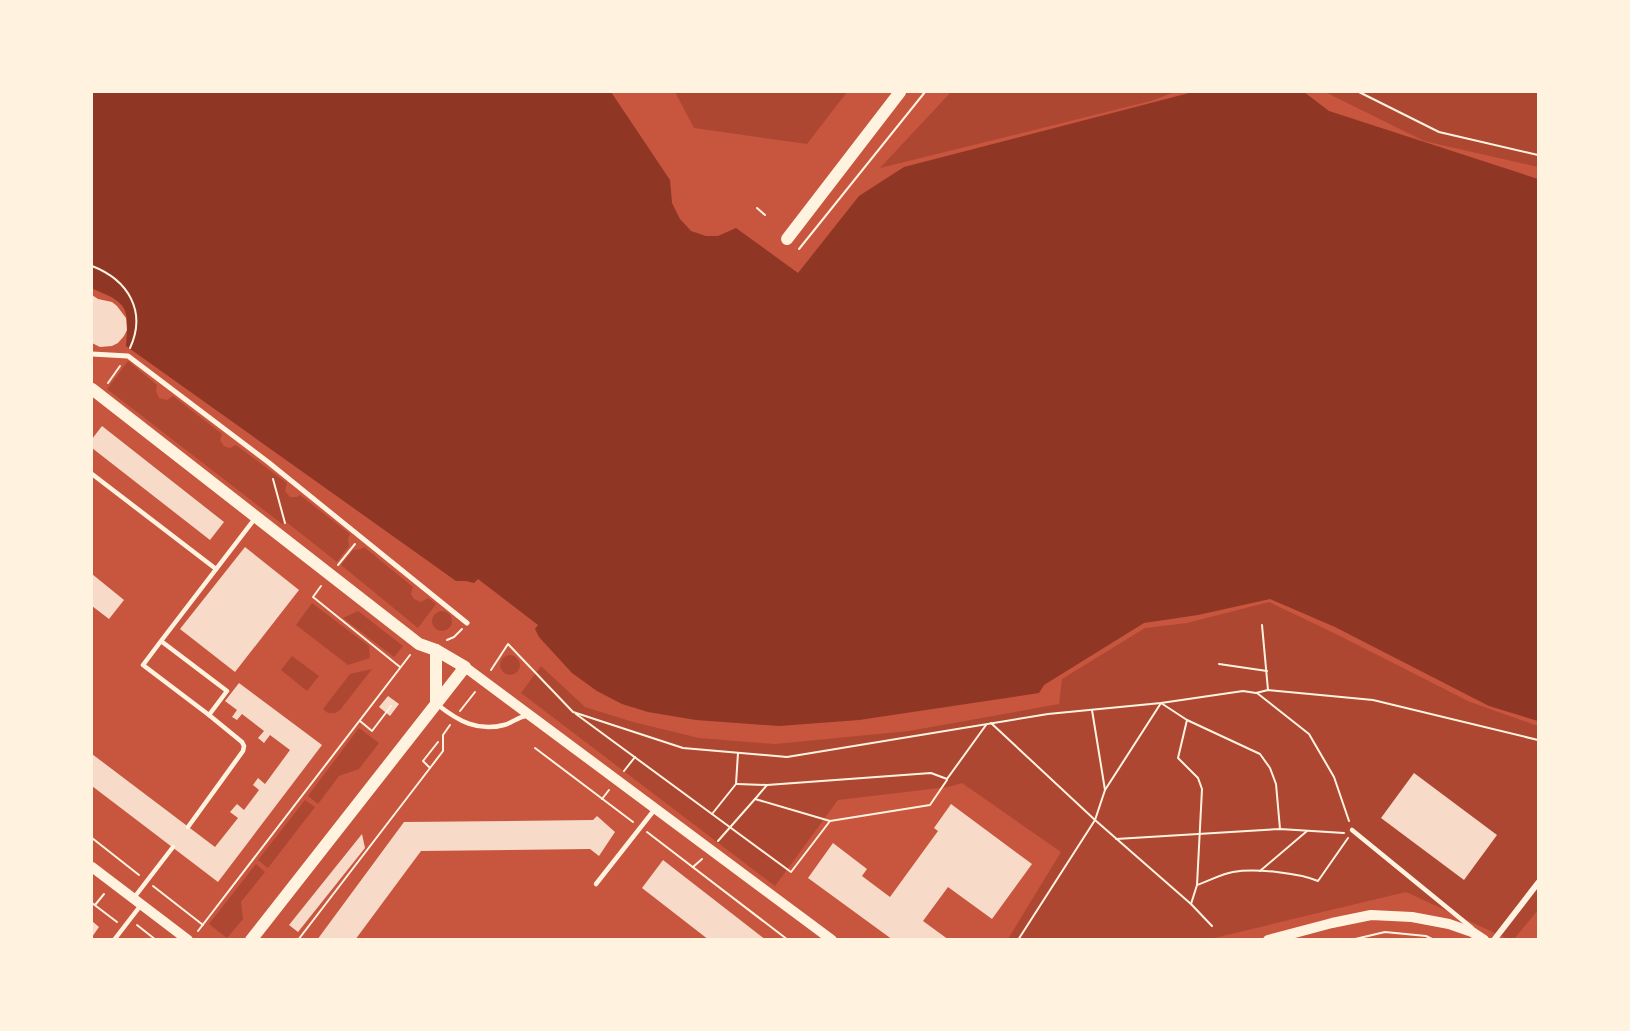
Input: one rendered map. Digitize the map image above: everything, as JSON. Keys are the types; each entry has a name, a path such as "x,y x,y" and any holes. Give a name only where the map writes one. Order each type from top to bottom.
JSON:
{"main road":[{"path":"787,239 900,92"},
{"path":"95,392 419,644 438,646 465,667 251,939"},
{"path":"436,703 438,646"}],"street":[{"path":"92,354 129,353 467,623"},
{"path":"465,667 832,939"},
{"path":"92,867 188,939"},
{"path":"1494,939 1539,883"},
{"path":"1268,939 1371,915 1413,917 1449,924 1485,939"}],"lane":[{"path":"92,474 216,569"},
{"path":"188,827 243,751 244,746 209,715 143,665 256,517"},
{"path":"162,641 227,691 209,715"},
{"path":"436,703 455,718 487,728 503,726 523,716 530,716"},
{"path":"596,884 655,809"},
{"path":"1352,830 1485,939"},
{"path":"114,939 130,919 137,902 172,847"}],"path":[{"path":"799,249 925,92"},
{"path":"1359,92 1439,132 1539,155"},
{"path":"757,208 765,214"},
{"path":"92,266 105,272 120,284 131,298 137,312 136,332 129,353 95,392"},
{"path":"268,462 286,525"},
{"path":"313,597 401,668"},
{"path":"438,646 454,637 467,623"},
{"path":"1262,625 1268,690"},
{"path":"197,932 419,644"},
{"path":"298,939 443,751 443,735 508,644 573,712 791,872 830,821"},
{"path":"1219,664 1267,671"},
{"path":"573,712 684,748 787,757 1048,714 1268,690 1373,700 1539,740"},
{"path":"1256,693 1309,734 1334,777 1352,830"},
{"path":"1161,703 1187,720 1260,754 1270,768 1276,784 1280,829"},
{"path":"1018,939 1095,820 1105,790 1161,703"},
{"path":"360,721 372,731 391,706"},
{"path":"1092,711 1105,790"},
{"path":"1187,720 1178,758 1198,778 1202,789 1197,885 1191,904"},
{"path":"755,799 830,821 930,806 989,724"},
{"path":"989,724 1191,904 1212,926"},
{"path":"430,768 423,761 438,742"},
{"path":"535,748 788,939"},
{"path":"712,814 736,784 738,752"},
{"path":"736,784 767,785 932,773 947,780"},
{"path":"730,827 767,785"},
{"path":"1116,839 1280,829 1351,833 1318,881 1306,876 1260,871 1233,872 1197,885"},
{"path":"1260,871 1307,831"},
{"path":"92,903 124,927"},
{"path":"130,919 156,939"},
{"path":"1351,939 1385,932 1426,936 1434,939"}],"shaded area":[{"path":"92,92 611,92 670,180 672,203 680,219 691,231 706,236 718,236 736,228 798,273 859,196 904,167 1193,92 1304,92 1329,111 1538,179 1538,721 1489,706 1335,627 1270,599 1198,615 1144,623 1044,685 1039,693 859,720 779,726 696,720 648,712 622,704 597,691 572,673 539,637 535,629 538,625 478,579 474,583 456,581 126,346 127,323 124,309 114,299 93,289"},
{"path":"675,92 847,92 807,144 694,128"},
{"path":"951,92 1175,92 1151,101 880,168"},
{"path":"1325,92 1538,92 1538,167 1424,141"},
{"path":"128,361 157,385 156,391 159,398 167,400 173,396 222,434 220,440 224,446 230,448 236,445 287,483 285,491 290,497 300,495 350,534 349,546 337,562 285,521 282,524 107,389"},
{"path":"364,547 413,587 411,594 414,599 421,602 428,598 436,604 418,628 341,565 353,550"},
{"path":"1269,602 1470,702 1538,726 1538,910 1514,939 1508,939 1406,892 1210,939 1008,939 1061,852 962,783 948,787 838,800 775,886 521,693 541,666 585,707 633,722 699,738 775,744 909,731 1059,704 1062,679 1145,628 1187,623"},
{"path":"312,603 369,646 370,658 348,665 296,625"},
{"path":"358,611 403,646 394,657 343,618"},
{"path":"438,611 446,611 452,617 452,625 446,631 438,631 432,625 432,617"},
{"path":"506,655 514,655 520,661 520,669 514,675 506,675 500,669 500,661"},
{"path":"292,656 319,676 307,691 281,670"},
{"path":"372,669 340,710 328,713 323,709 350,674"},
{"path":"359,728 379,743 359,769 339,776 318,804 308,796"},
{"path":"305,800 315,807 268,868 258,860"},
{"path":"256,864 265,872 241,902 243,919 227,938 209,924"}],"building":[{"path":"92,295 112,302 126,318 127,330 124,336 112,346 100,347 92,343"},
{"path":"102,426 224,522 210,540 92,448 92,439"},
{"path":"245,547 299,590 235,672 180,629"},
{"path":"92,574 124,600 109,619 92,606"},
{"path":"239,683 322,745 218,882 92,786 92,754 215,847 238,818 230,812 237,804 244,810 259,790 253,785 258,778 265,784 290,750 270,735 264,743 258,738 264,731 242,714 237,720 232,717 237,710 225,701"},
{"path":"388,696 399,704 390,716 379,707"},
{"path":"1414,773 1497,835 1464,880 1381,818"},
{"path":"951,804 1032,864 992,919 948,887 923,921 949,940 893,940 808,878 833,843 867,869 862,876 890,897 938,831 934,828"},
{"path":"597,816 615,832 599,856 590,849 421,851 355,940 317,940 404,822 593,820"},
{"path":"362,834 365,848 298,932 289,925"},
{"path":"663,860 766,940 709,940 642,888"},
{"path":"92,921 99,927 92,937"}]}
